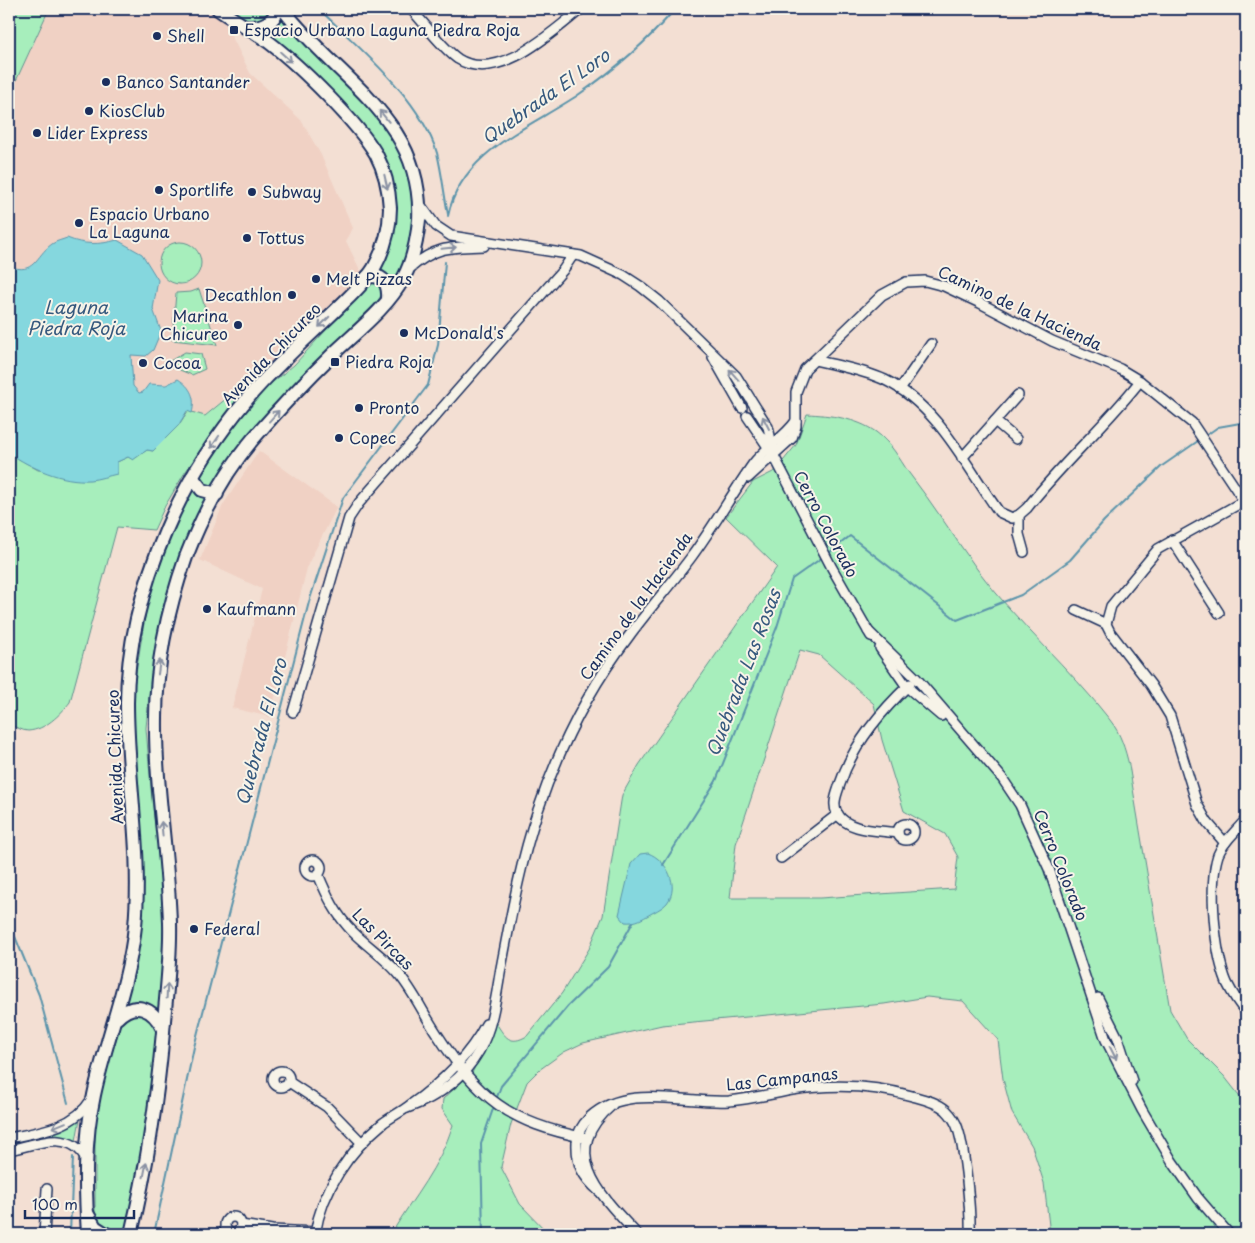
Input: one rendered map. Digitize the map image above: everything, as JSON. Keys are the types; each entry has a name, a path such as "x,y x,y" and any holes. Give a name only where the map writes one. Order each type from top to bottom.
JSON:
{"main road":[{"name":"Avenida Chicureo","path":"88,1234 86,1159 94,1094 117,1018 130,961 137,890 127,703 131,656 152,566 172,517 192,478 219,435 247,399 368,277 382,249 389,217 387,184 377,156 355,126 279,50 218,9"},
{"path":"245,27 265,24 274,17 278,9"},
{"path":"119,1234 132,1230 153,1125 163,1029 170,924 157,760 158,678 165,635 181,573 193,541 217,494 254,438 298,389 388,300 407,271 416,244 419,202 412,164 395,130 380,110 283,9"},
{"path":"368,277 377,276 384,281 388,288 388,300"},
{"path":"192,478 202,490 217,494"},
{"path":"117,1018 131,1008 144,1008 154,1015 163,1029"},
{"path":"86,1211 95,1227 106,1234"}],"street":[{"path":"411,9 458,58 474,65 488,66 501,63 522,52 581,9"},
{"name":"Cerro Colorado","path":"419,202 436,226 447,234 573,255 623,275 659,301 736,376 768,427 774,456 832,568 868,631 906,687 958,729"},
{"name":"Cerro Colorado","path":"407,271 424,257 442,248 505,245"},
{"path":"293,712 349,518 359,503 563,270 573,255"},
{"name":"Camino de la Hacienda","path":"741,483 774,456 792,438 796,421 796,392 799,380 805,369 882,294 906,282 925,281 944,286 1052,341 1120,369 1140,381 1192,423 1245,502"},
{"path":"900,389 931,344"},
{"name":"Cerro Colorado","path":"709,350 742,408 771,446"},
{"path":"815,360 884,380 917,401 934,420 999,512 1012,518 1020,515 1069,458 1117,411 1140,381"},
{"path":"742,408 747,392"},
{"path":"962,458 1018,396"},
{"name":"Camino de la Hacienda","path":"315,1233 327,1194 341,1168 362,1142 390,1118 439,1093 464,1073 483,1044 493,1010 524,857 541,802 565,742 610,662 693,554 753,464 788,432 796,421"},
{"path":"995,421 1016,439"},
{"path":"1106,624 1111,606 1158,549 1245,502"},
{"path":"1020,515 1019,534 1024,552"},
{"path":"1172,540 1220,613"},
{"path":"1076,610 1106,624 1110,632 1151,685 1170,716 1197,804 1206,822 1224,843"},
{"name":"Cerro Colorado","path":"868,631 916,678 1002,778 1020,805 1050,869 1104,1032 1142,1110 1172,1161 1198,1198 1229,1234"},
{"path":"898,833 855,827 838,814 836,798 845,768 870,727 916,678"},
{"path":"781,858 838,814"},
{"path":"1246,819 1224,843 1218,856 1214,878 1217,936 1223,970 1228,985 1246,1012"},
{"name":"Las Pircas","path":"318,874 337,913 353,932 397,972 418,999 436,1033 457,1066 464,1073"},
{"name":"Cerro Colorado","path":"1086,973 1113,1028 1142,1110"},
{"name":"Camino de la Hacienda","path":"407,1108 457,1066 472,1047 493,1010"},
{"path":"1104,1032 1113,1028"},
{"path":"464,1073 502,1109 519,1119 582,1137 576,1155 579,1167 587,1180 637,1234"},
{"path":"289,1082 327,1107 362,1142"},
{"name":"Las Campanas","path":"582,1137 584,1122 602,1106 652,1097 727,1101 831,1086 868,1087 931,1102 945,1109 954,1119 959,1131 969,1232"},
{"path":"9,1138 50,1129 76,1117 84,1110 94,1094"},
{"path":"9,1150 60,1140 75,1145 86,1159"},
{"path":"44,1234 47,1189"},
{"path":"241,1225 272,1230 315,1233"}],"shaded area":[{"name":"Espacio Urbano La Laguna","path":"49,9 210,9 224,21 250,73 301,120 321,155 353,228 346,241 363,276 287,349 204,416 192,413 193,407 171,384 149,384 146,390 139,393 133,386 131,355 161,331 153,309 158,280 117,240 100,244 87,244 67,238 44,251 33,265 21,269 9,266 9,96"},
{"path":"259,451 337,507 308,564 270,717 232,708 262,589 200,560 223,505"}],"green space":[{"path":"9,9 49,9 9,96"},
{"path":"228,9 273,9 266,18 250,22"},
{"path":"281,13 392,134 405,164 413,189 415,204 412,236 402,269 392,288 378,273 382,261 386,166 262,30"},
{"path":"180,242 195,248 201,263 195,278 180,284 165,278 159,263 165,248"},
{"path":"370,282 379,283 383,292 373,309 252,429 215,483 185,543 163,608 151,674 146,728 152,800 165,904 164,981 144,1158 125,1234 95,1234 95,1120 105,1074 118,1034 142,913 133,692 148,598 180,510 211,456 245,410 269,385 294,365"},
{"path":"199,289 217,345 172,340 176,293 191,292"},
{"path":"185,352 201,354 205,369 192,375 165,364"},
{"path":"267,365 271,370 258,377 219,423 184,474 165,506 154,530 117,527 70,702 57,717 40,728 28,731 9,725 9,453 38,470 117,473 117,462 128,457 133,459 147,450 153,451 178,426 188,411 205,416"},
{"path":"807,414 834,416 851,420 868,427 881,436 894,451 977,569 1009,608 1078,682 1110,720 1120,736 1129,765 1170,1010 1187,1039 1224,1076 1246,1104 1246,1234 1050,1234 1044,1183 1032,1146 1012,1113 1003,1079 998,1040 963,1001 927,997 884,1004 662,1025 583,1043 564,1052 539,1070 527,1082 511,1124 501,1167 520,1204 549,1234 391,1234 441,1155 453,1125 442,1109 443,1099 472,1073 496,1023 505,1036 512,1040 527,1036 562,993 589,949 603,916 622,795 639,765 777,567 726,517 753,482 775,471 796,445","holes":["800,650 819,655 874,704 882,740 904,811 945,834 958,857 954,889 820,898 730,898 736,844"]},
{"path":"80,1119 76,1141 60,1136 52,1136 9,1146 9,1142 57,1131"}],"water":[{"name":"Laguna Piedra Roja","path":"67,238 92,244 117,240 142,254 158,280 153,309 161,331 153,350 146,356 131,355 133,386 139,393 143,392 149,384 166,385 178,379 189,389 193,398 192,413 187,411 178,426 153,451 147,450 133,460 128,457 117,462 117,474 90,480 69,479 47,473 9,453 9,266 18,268 30,267 52,244"},
{"path":"648,853 661,861 670,874 672,882 671,896 663,907 642,919 625,922 619,915 631,864 640,854"}],"waterway":[{"path":"319,9 387,75 417,113 429,133 437,153 448,214"},
{"name":"Quebrada El Loro","path":"448,216 455,194 467,175 482,158 519,131 578,95 604,76 641,44 675,9"},
{"name":"Quebrada El Loro","path":"154,1234 194,1047 309,602 343,498 428,385 438,345 445,262"},
{"name":"Quebrada Las Rosas","path":"1208,434 1218,427 1246,422"},
{"name":"Quebrada Las Rosas","path":"829,553 850,536 957,620 1021,595 1070,560 1104,521 1162,466 1198,441"},
{"name":"Quebrada Las Rosas","path":"663,865 716,781 777,627 792,579 823,557"},
{"path":"9,922 39,995 68,1103"},
{"name":"Quebrada Las Rosas","path":"497,1097 501,1086 568,1006 608,967 633,922"},
{"name":"Quebrada Las Rosas","path":"483,1234 481,1144 493,1109"},
{"path":"70,1234 73,1157"}],"place":[{"name":"Espacio Urbano Laguna Piedra Roja","path":"234,30"},
{"name":"Shell","path":"157,36"},
{"name":"Banco Santander","path":"106,82"},
{"name":"KiosClub","path":"89,111"},
{"name":"Lider Express","path":"37,133"},
{"name":"Sportlife","path":"159,190"},
{"name":"Subway","path":"252,192"},
{"name":"Espacio Urbano La Laguna","path":"79,223"},
{"name":"Tottus","path":"247,238"},
{"name":"Melt Pizzas","path":"316,279"},
{"name":"Decathlon","path":"292,295"},
{"name":"Marina Chicureo","path":"238,325"},
{"name":"McDonald's","path":"404,333"},
{"name":"Piedra Roja","path":"335,362"},
{"name":"Cocoa","path":"143,363"},
{"name":"Pronto","path":"359,408"},
{"name":"Copec","path":"339,438"},
{"name":"Kaufmann","path":"207,609"},
{"name":"Federal","path":"194,929"}]}
